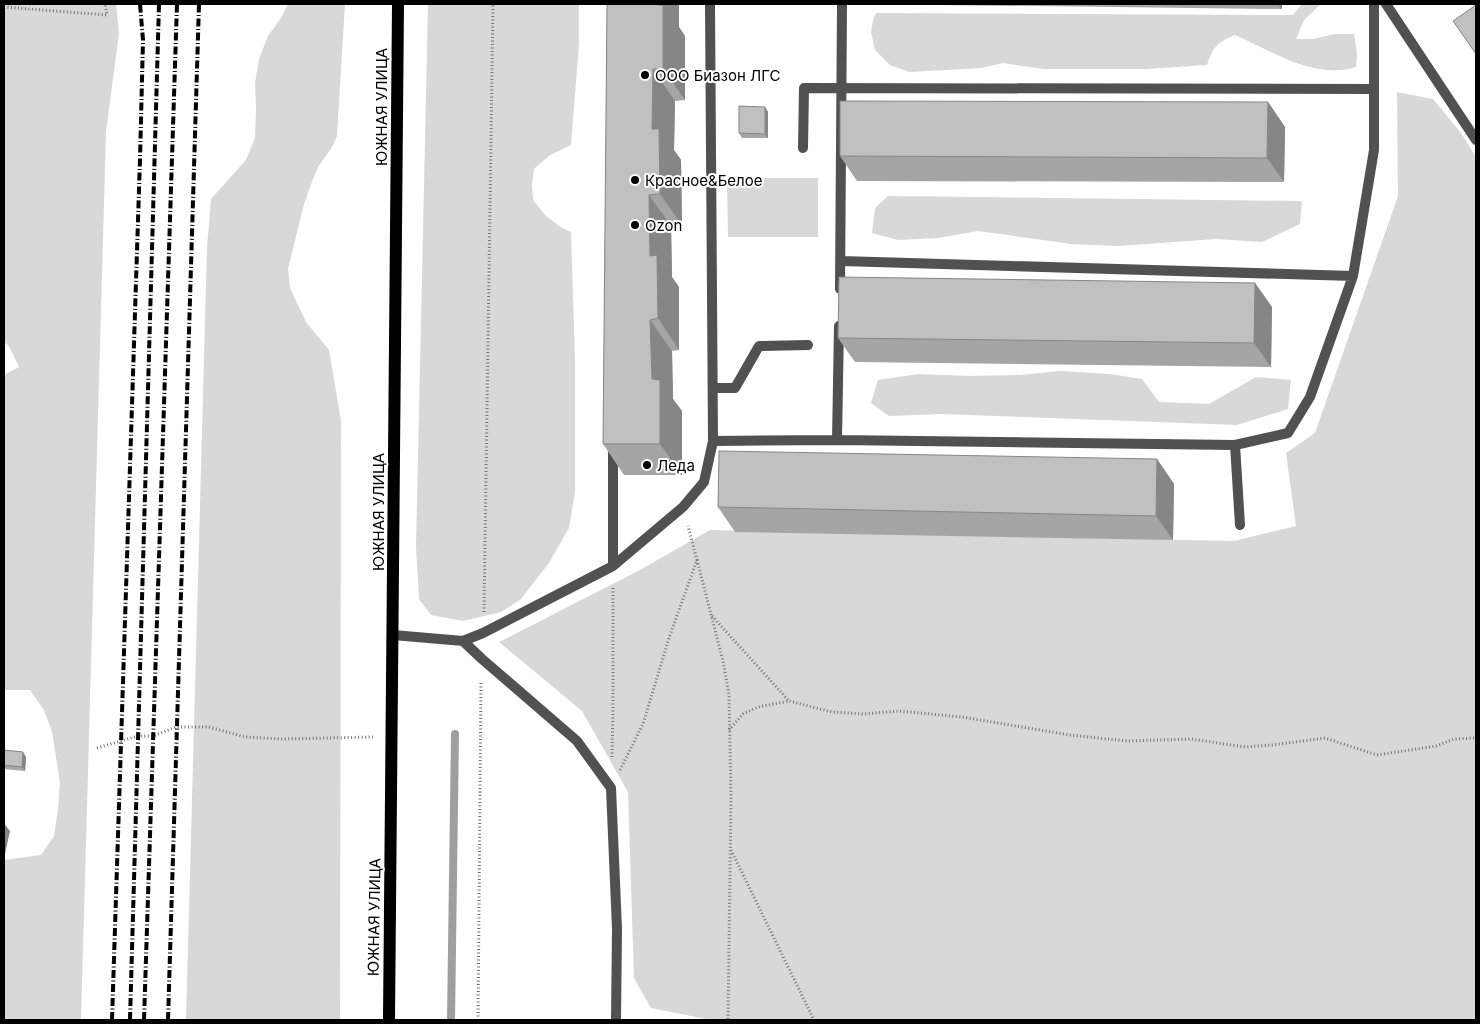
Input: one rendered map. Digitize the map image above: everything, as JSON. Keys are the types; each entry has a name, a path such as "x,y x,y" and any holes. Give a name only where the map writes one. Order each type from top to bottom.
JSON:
{"main road":[{"name":"ЮЖНАЯ УЛИЦА","path":"389,1020 394,635 398,4"}],"street":[{"path":"394,635 463,641 484,633 613,566 683,506 704,482 713,441 710,4"},
{"path":"840,301 842,4"},
{"path":"713,441 837,440 1235,445 1288,433 1310,397 1353,276 1374,150 1374,4"},
{"path":"1386,4 1476,140"},
{"path":"803,148 804,88 1374,89"},
{"path":"840,261 1353,276"},
{"path":"837,440 839,321"},
{"path":"713,388 735,388 760,346 808,345"},
{"path":"613,438 613,566"},
{"path":"1235,445 1240,525"},
{"path":"463,641 578,741 611,788 617,929 616,1020"}],"path":[{"path":"4,7 107,15 105,4"},
{"path":"484,633 493,4"},
{"path":"683,506 723,661 729,695 728,1020"},
{"path":"611,788 644,724 669,638 697,560"},
{"path":"611,788 614,710 613,566"},
{"path":"712,616 789,701"},
{"path":"478,1020 482,659"},
{"path":"730,730 742,714 758,707 789,701 832,712 863,714 899,711 962,717 1070,735 1127,741 1191,739 1245,747 1325,738 1377,755 1436,746 1454,739 1476,738"},
{"path":"97,748 138,736 153,736 176,727 209,727 245,737 282,739 392,737"},
{"path":"730,849 814,1020"}],"shaded area":[{"path":"4,4 116,4 119,33 106,132 81,1020 4,1020 4,860 41,855 54,836 60,783 52,732 44,710 30,690 4,690 4,375 19,367 9,346 4,342"},
{"path":"288,4 345,4 337,136 313,179 304,204 288,269 290,288 306,322 329,350 341,421 340,1020 186,1020 207,248 211,199 246,160 255,138 255,83 259,59 268,36"},
{"path":"428,4 579,4 579,44 571,145 550,155 534,169 532,184 533,200 546,216 571,232 575,361 575,492 569,528 549,563 520,600 501,612 463,621 431,615 419,599 416,547"},
{"path":"1302,4 1321,4 1304,20 1296,39 1313,39 1335,34 1354,34 1357,53 1356,67 1325,70 1309,67 1278,56 1235,35 1216,46 1207,65 1146,69 1044,69 1003,63 982,68 909,72 890,65 875,50 871,32 876,13 1293,15"},
{"path":"1397,92 1433,99 1461,133 1476,157 1476,1020 711,1020 651,1008 634,978 628,792 582,711 499,642 640,570 710,530 1234,541 1296,526 1286,453 1315,433 1398,196"},
{"path":"727,178 818,178 818,237 728,237"},
{"path":"888,196 1302,201 1300,224 1262,242 1216,239 1119,246 1071,244 978,231 938,238 898,240 872,233 875,208"},
{"path":"1060,371 1110,374 1142,379 1159,402 1209,404 1256,377 1291,380 1288,409 1237,425 941,414 889,416 871,403 878,380 918,374 1020,375"}],"building":[{"path":"607,4 663,5 663,69 653,69 652,129 659,129 660,194 649,195 650,256 657,255 658,318 650,320 652,379 660,380 660,444 603,444"},
{"path":"1476,5 1476,54 1453,21"},
{"path":"840,101 1268,102 1267,158 840,156"},
{"path":"739,106 765,107 765,134 739,133"},
{"path":"839,277 1255,283 1254,343 838,338"},
{"path":"719,451 1157,459 1156,516 718,507"},
{"path":"4,750 23,752 22,767 4,765"}],"waterway":[{"path":"451,1020 455,734"}],"railway":[{"path":"112,1020 140,159 143,40 140,4"},
{"path":"130,1020 159,4"},
{"path":"144,1020 177,4"},
{"path":"168,1020 199,4"}],"place":[{"name":"ООО Биазон ЛГС","path":"645,75"},
{"name":"Красное&Белое","path":"635,180"},
{"name":"Ozon","path":"635,225"},
{"name":"Леда","path":"647,465"}]}
